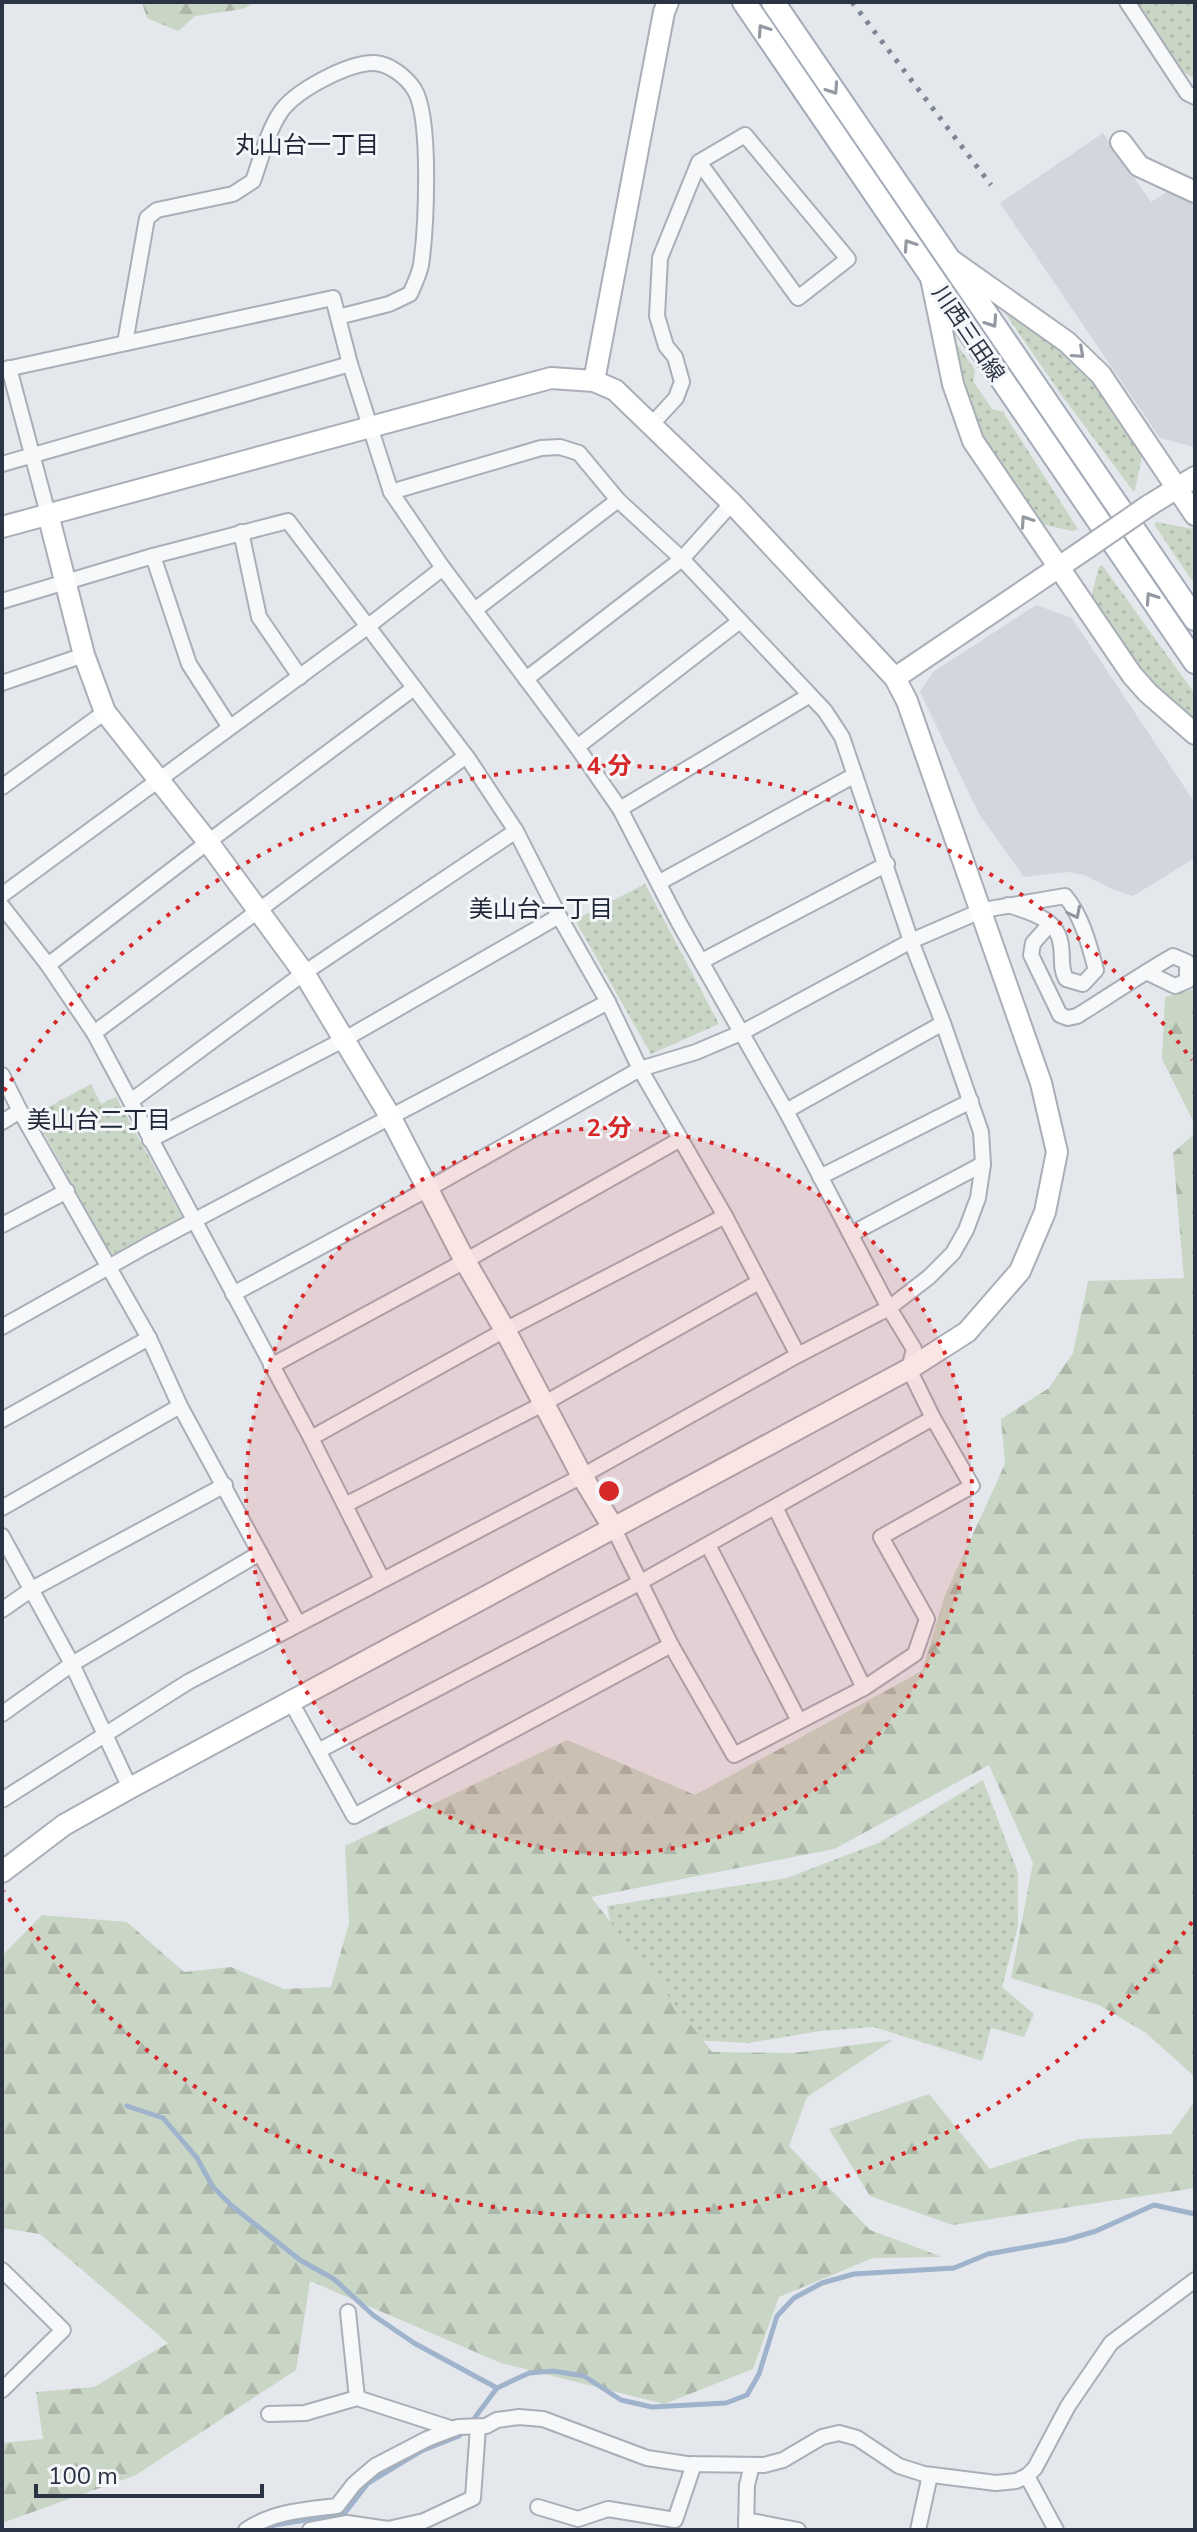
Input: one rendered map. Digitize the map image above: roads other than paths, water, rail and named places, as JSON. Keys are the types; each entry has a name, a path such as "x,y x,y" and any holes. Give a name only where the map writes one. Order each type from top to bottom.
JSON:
{"main road":[{"name":"川西三田線","path":"744,2 1195,662"},
{"name":"川西三田線","path":"773,2 1195,619"}],"street":[{"path":"594,381 668,2"},
{"path":"1127,2 1187,93 1195,97"},
{"path":"125,343 147,218 157,210 233,194 253,181 266,141 281,111 306,88 361,64 379,63 401,74 416,91 425,120 420,268 410,294 389,304 338,317"},
{"path":"651,425 676,398 682,382 657,316 660,258 699,162 745,135 848,259 798,298 699,162"},
{"path":"1121,142 1139,166 1195,192"},
{"path":"948,257 1019,306 1101,375 1195,515"},
{"path":"931,278 953,384 973,441 1132,675 1195,734"},
{"path":"333,298 350,364 391,492 620,809 914,1349 909,1369 972,1486 881,1537 927,1619 915,1654 864,1688 734,1755 671,1645 614,1529 582,1476 390,1116 345,1039 304,973 258,909 105,712 84,655 32,455 6,369 125,343 333,298"},
{"path":"2,464 350,364"},
{"path":"2,527 551,378 594,381 615,390 732,503 895,678 907,701 983,910 1041,1083 1057,1152 1045,1212 1020,1271 967,1332 909,1369 130,1788 64,1825 2,1872"},
{"path":"2,1800 188,1682 582,1476 798,1355 889,1308 929,1277 953,1253 978,1198 983,1164 981,1132 911,941 842,737 825,711 682,559 618,500 579,453 560,447 541,448 391,492"},
{"path":"895,678 1195,477"},
{"path":"476,609 618,500"},
{"path":"526,679 682,559 732,503"},
{"path":"2,601 153,556 288,521 466,756 516,831 559,916 608,1002 640,1069 725,1216 798,1355"},
{"path":"241,532 259,617 300,677"},
{"path":"153,556 189,664 229,726"},
{"path":"2,895 443,568"},
{"path":"577,747 740,621"},
{"path":"2,683 84,655"},
{"path":"48,965 414,688"},
{"path":"620,809 810,695"},
{"path":"2,787 105,712"},
{"path":"94,1033 466,756"},
{"path":"660,882 855,775"},
{"path":"131,1101 304,973 516,831"},
{"path":"702,961 887,864"},
{"path":"233,1294 428,1189 640,1069 696,1052 743,1032 911,941 983,910 1008,905 1065,896 1087,938 1096,970 1083,984 1066,979 1062,971 1061,942 1050,924 1033,913 1008,905"},
{"path":"2,906 48,965 94,1033 311,1438 382,1579"},
{"path":"150,1140 345,1039 559,916"},
{"path":"1050,924 1033,943 1031,955 1060,1015 1068,1018 1077,1016 1146,972"},
{"path":"2,1327 109,1266 608,1002"},
{"path":"786,1111 943,1023"},
{"path":"2,1075 149,1338 180,1406 298,1623"},
{"path":"820,1177 971,1101"},
{"path":"2,1122 20,1111"},
{"path":"271,1366 679,1140"},
{"path":"851,1234 983,1164"},
{"path":"2,1225 67,1191"},
{"path":"311,1438 505,1330 725,1216"},
{"path":"345,1505 543,1404 759,1282"},
{"path":"2,1420 149,1338"},
{"path":"2,1508 180,1406"},
{"path":"318,1751 639,1583 933,1418"},
{"path":"2,1610 32,1589 225,1485"},
{"path":"775,1507 864,1688"},
{"path":"2,1536 72,1664 130,1788"},
{"path":"708,1545 799,1721"},
{"path":"2,1714 72,1664 260,1553"},
{"path":"291,1702 354,1816 671,1645"},
{"path":"2,2270 63,2330 2,2390"},
{"path":"246,2530 261,2520 286,2512 337,2506 354,2484 375,2466 427,2439 519,2417 543,2419 647,2458 694,2464 764,2465 783,2460 822,2437 839,2433 857,2438 899,2466 930,2475 996,2483 1016,2481 1035,2468 1086,2377 1111,2343 1195,2280"},
{"path":"348,2312 357,2398"},
{"path":"269,2414 305,2413 357,2398 465,2428"},
{"path":"310,2530 347,2523 388,2529 424,2521 473,2498 465,2428"},
{"path":"538,2507 578,2519 608,2509 675,2520 694,2464"},
{"path":"752,2465 747,2485 746,2525 798,2530"},
{"path":"918,2530 930,2475"},
{"path":"1027,2476 1056,2530"}],"waterway":[{"path":"127,2106 163,2118 197,2158 213,2187 300,2260 334,2279 373,2315 414,2343 497,2388"},
{"path":"470,2424 497,2388 529,2373 553,2371 584,2376 621,2400 652,2407 726,2403 747,2395 759,2374 777,2316 794,2298 822,2283 854,2274 954,2268 988,2254 1066,2240 1096,2231 1154,2205 1195,2214"},
{"path":"267,2530 274,2525 344,2514 368,2483 421,2451 459,2436 463,2431"}],"railway":[{"path":"852,2 991,185"}],"district":[{"name":"丸山台一丁目","path":"307,145"},
{"name":"美山台一丁目","path":"541,909"},
{"name":"美山台二丁目","path":"99,1120"}]}
